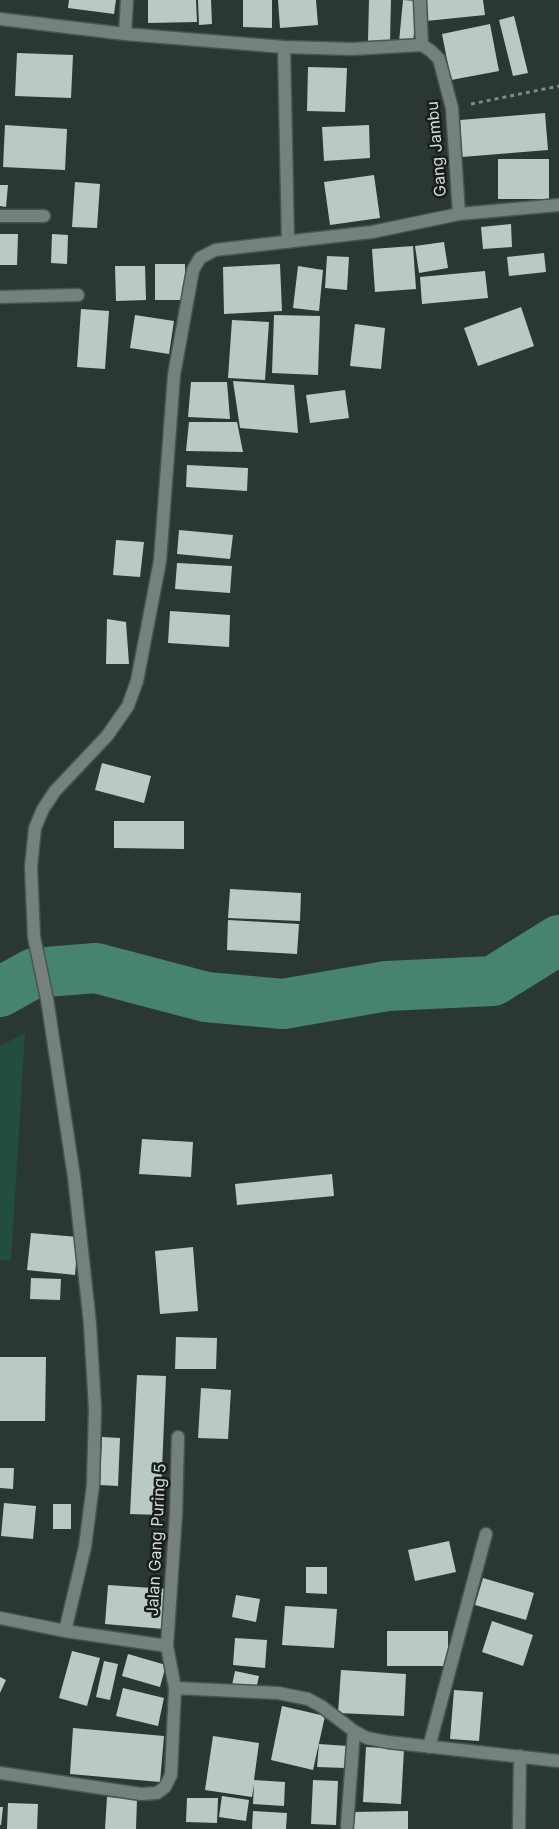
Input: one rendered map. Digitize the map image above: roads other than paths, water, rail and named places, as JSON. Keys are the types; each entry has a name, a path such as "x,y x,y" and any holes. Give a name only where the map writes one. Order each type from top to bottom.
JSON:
{"street":[{"path":"125,34 127,0"},
{"path":"0,19 125,34 284,47 352,49 422,45 420,0"},
{"name":"Gang Jambu","path":"422,45 431,50 439,59 452,108 459,214"},
{"path":"284,47 288,242"},
{"path":"65,1631 85,1546 93,1485 95,1409 90,1324 74,1177 46,999 34,937 31,867 35,828 43,809 55,791 106,736 128,706 137,681 160,561 174,375 193,270 200,258 215,250 372,232 459,214 559,205"},
{"path":"0,216 44,216"},
{"path":"0,297 78,295"},
{"name":"Jalan Gang Puring 5","path":"0,1773 141,1794 157,1793 165,1787 171,1775 175,1688 167,1646 176,1514 178,1437"},
{"path":"428,1747 486,1534"},
{"path":"0,1618 65,1631 167,1646"},
{"path":"175,1688 278,1693 308,1699 367,1738 428,1747 559,1761"},
{"path":"347,1826 354,1731"},
{"path":"519,1829 520,1756"}],"waterway":[{"path":"0,992 34,973 96,968 206,997 283,1004 387,986 493,981 559,940"}]}
